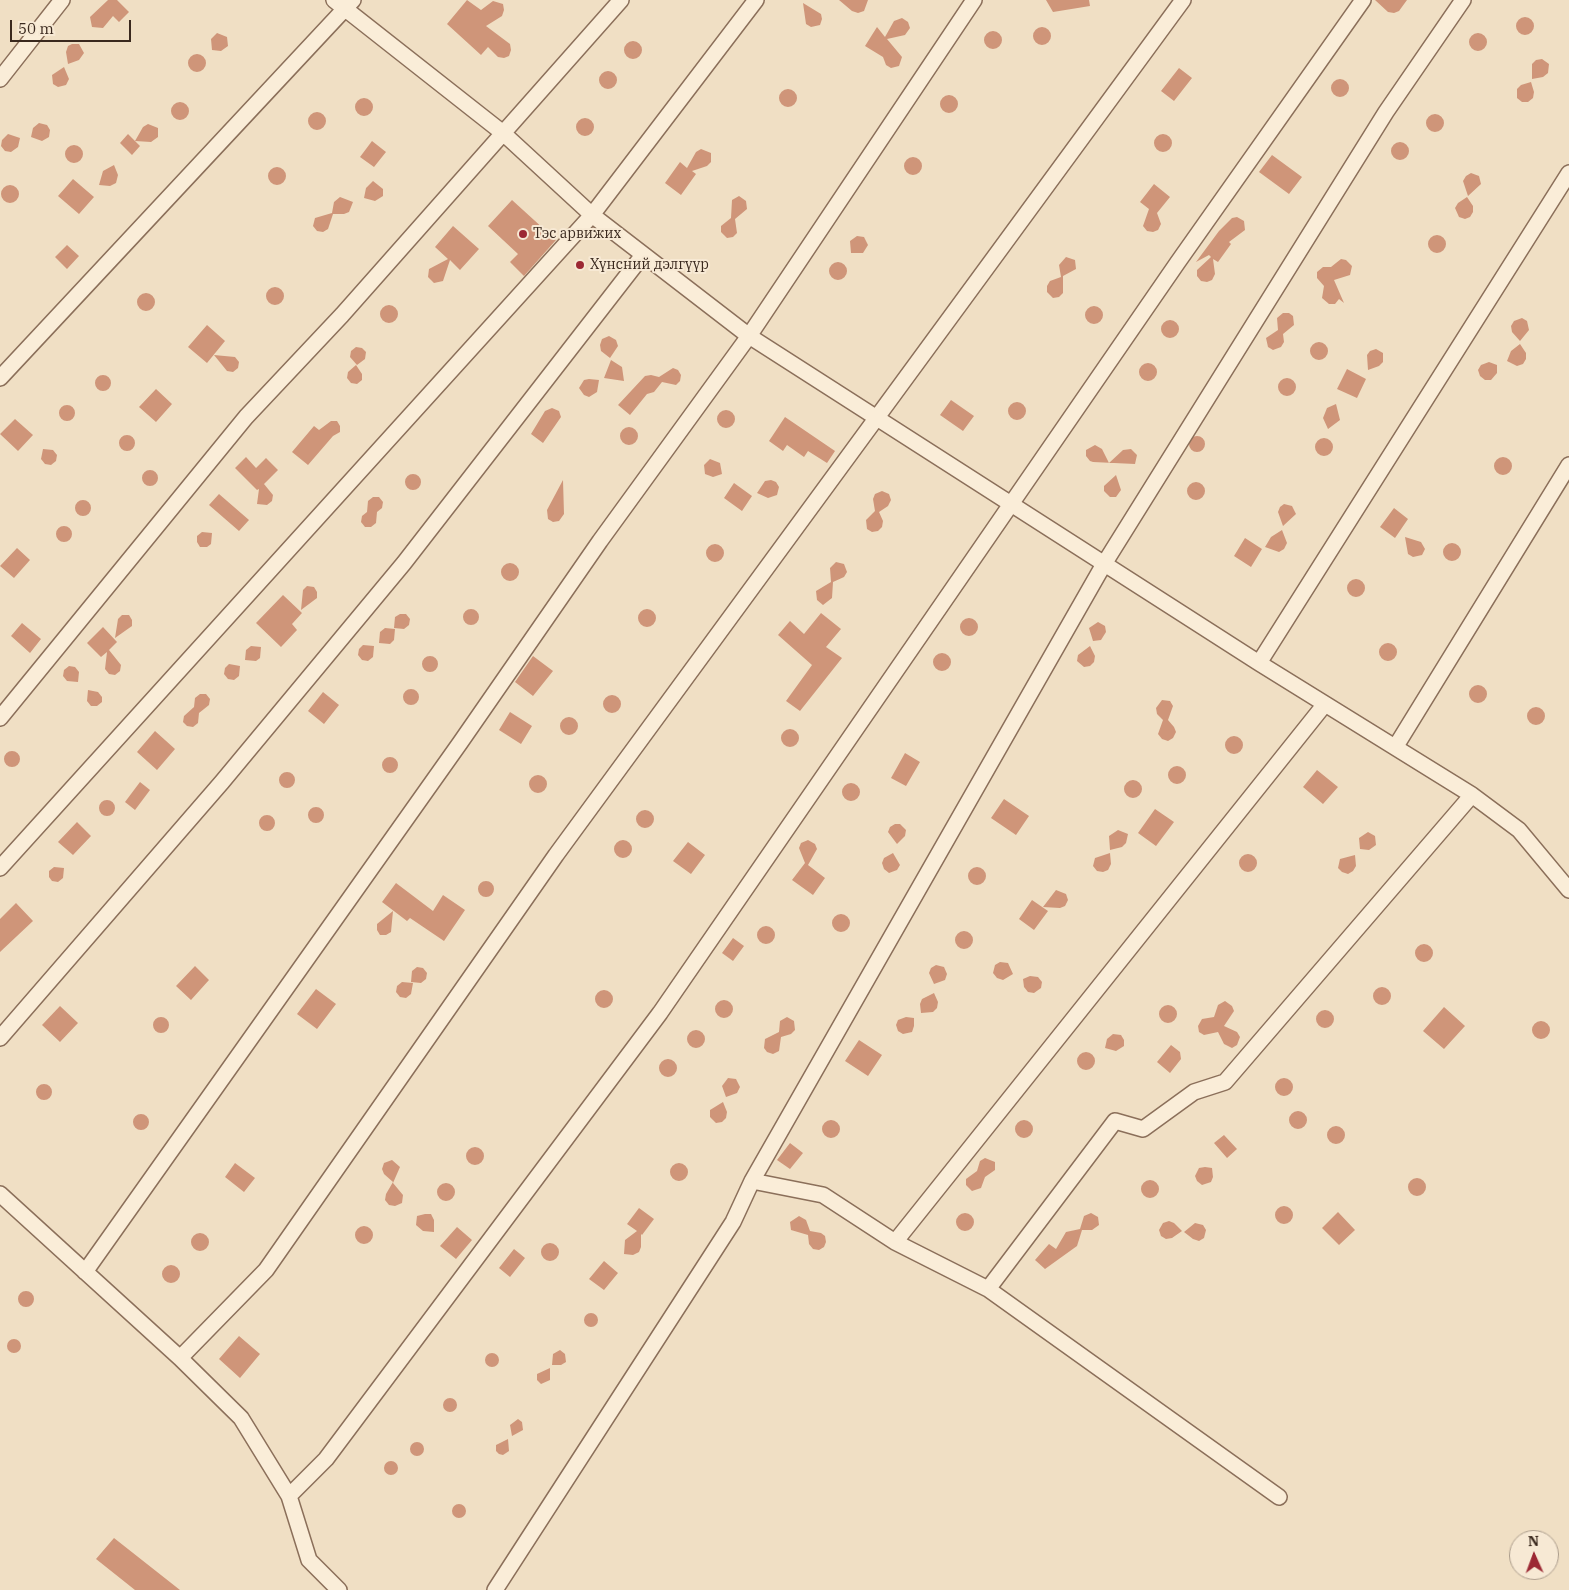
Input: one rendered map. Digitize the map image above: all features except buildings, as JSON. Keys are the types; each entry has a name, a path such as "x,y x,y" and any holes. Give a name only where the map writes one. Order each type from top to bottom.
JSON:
{"street":[{"path":"0,79 62,0"},
{"path":"0,718 246,417 342,314 621,0"},
{"path":"0,868 592,215 756,0"},
{"path":"85,1272 460,743 600,541 748,336 974,0"},
{"path":"180,1358 266,1270 556,855 1183,0"},
{"path":"289,1496 326,1459 660,1013 1012,506 1178,262 1363,0"},
{"path":"495,1590 733,1222 752,1181 1104,564 1386,112 1463,0"},
{"path":"0,378 344,3 502,133 592,215 748,336 876,420 1259,663 1396,746 1472,795 1519,830 1569,890"},
{"path":"1259,663 1569,173"},
{"path":"0,1038 222,782 398,570 643,256"},
{"path":"1396,746 1569,465"},
{"path":"894,1242 1325,704"},
{"path":"988,1289 1115,1121 1143,1129 1194,1092 1225,1082 1472,795"},
{"path":"752,1181 822,1194 894,1242 988,1289 1279,1497"},
{"path":"0,1194 180,1358 241,1418 289,1496 309,1560 339,1590"}],"place":[{"name":"Тэс арвижих","path":"523,234"},
{"name":"Хүнсний дэлгүүр","path":"580,265"}]}
